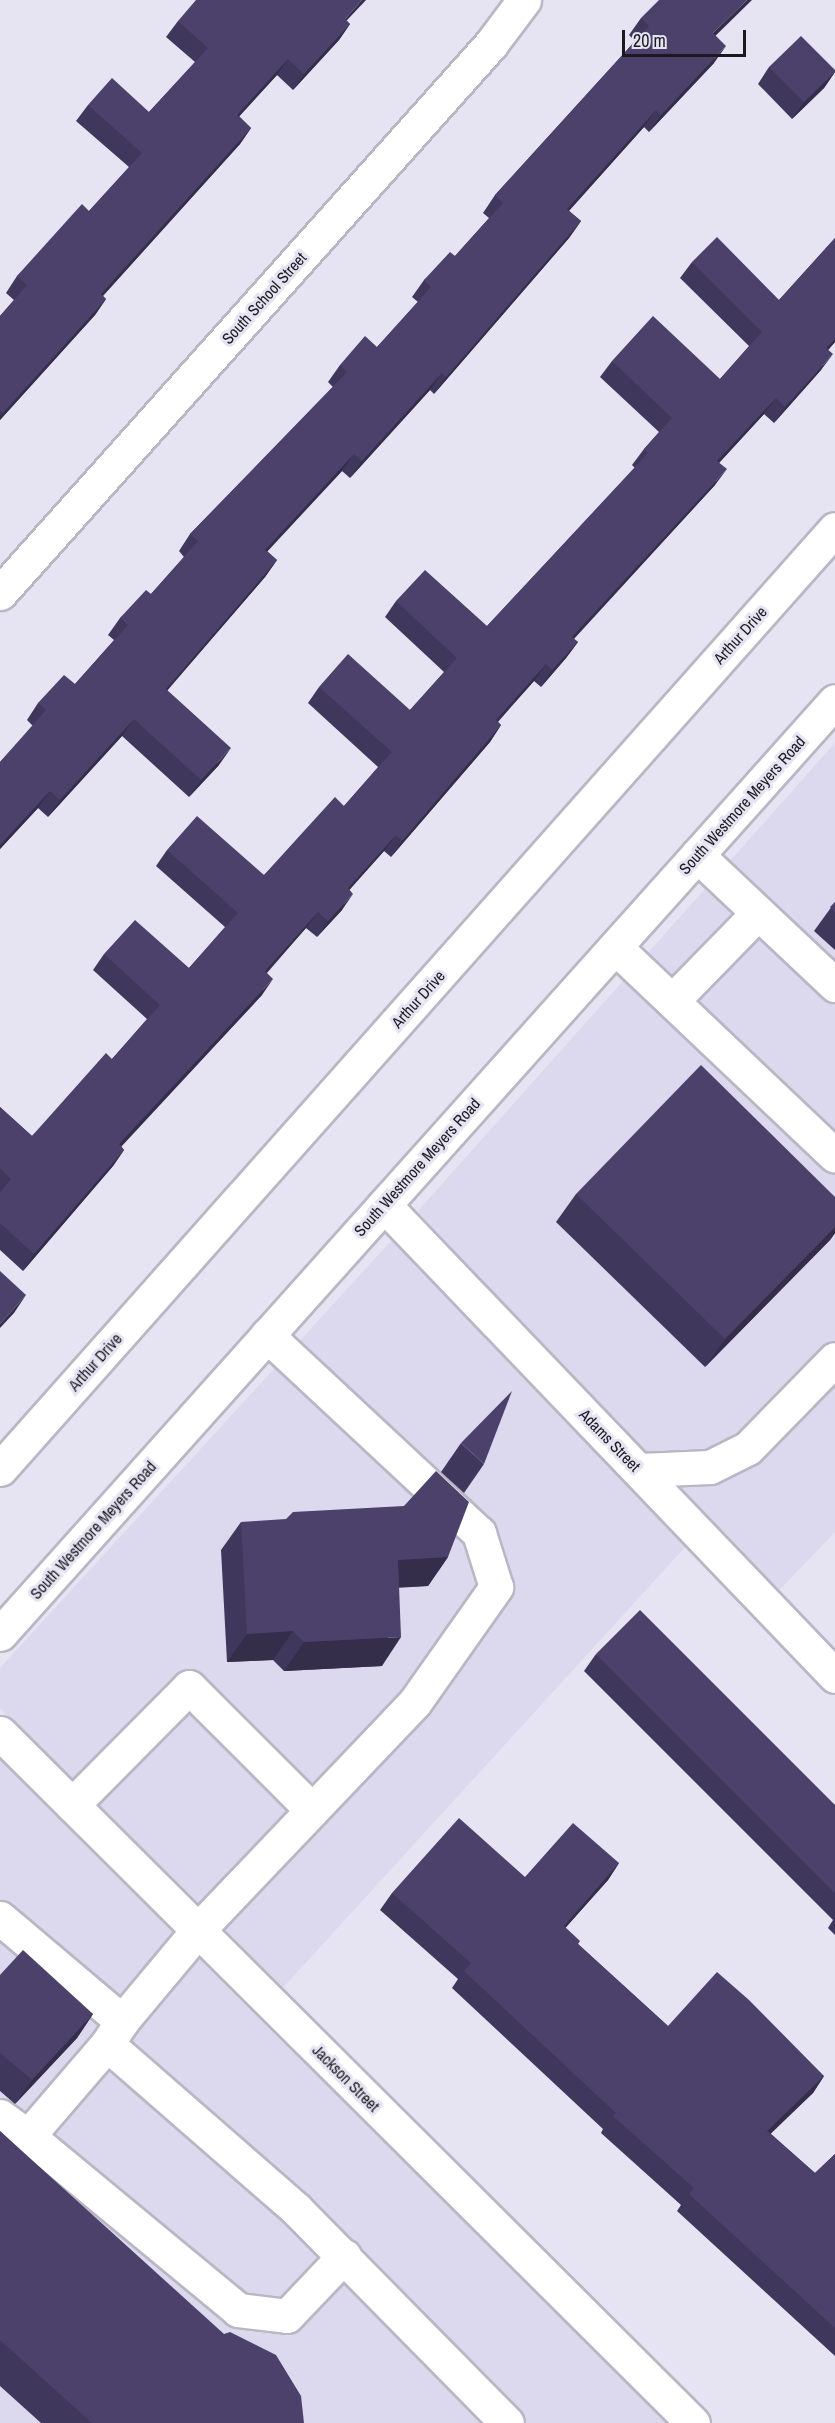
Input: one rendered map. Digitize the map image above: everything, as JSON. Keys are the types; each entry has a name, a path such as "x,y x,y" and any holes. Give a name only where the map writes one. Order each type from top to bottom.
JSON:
{"street":[{"name":"South School Street","path":"0,593 491,44 524,0"},
{"name":"Arthur Drive","path":"0,1469 835,529"},
{"name":"South Westmore Meyers Road","path":"0,1634 835,701"},
{"path":"697,855 835,985"},
{"path":"672,1000 758,913"},
{"path":"615,947 835,1156"},
{"name":"Adams Street","path":"384,1205 835,1676"},
{"path":"28,2136 198,1930 415,1702 496,1587 479,1533 267,1335"},
{"path":"640,1470 710,1467 748,1448 835,1359"},
{"path":"72,1805 189,1687 312,1810"},
{"name":"Jackson Street","path":"0,1733 693,2423"},
{"path":"0,1918 345,2256 507,2423"},
{"path":"0,2116 28,2136 238,2310 287,2316 345,2256"}],"shaded area":[{"path":"835,743 835,1532 767,1603 418,1211"},
{"path":"392,1240 687,1545 280,1991 0,1708 0,1668"},
{"path":"0,1757 667,2423 0,2423"}],"building":[{"path":"196,0 362,0 345,19 350,24 304,74 288,59 237,115 251,128 101,294 106,299 3,413 0,410 0,316 27,285 17,276 82,204 89,211 142,153 88,105 112,78 149,112 208,48 178,21"},
{"path":"659,0 747,0 713,33 726,46 661,115 656,110 567,209 581,221 446,377 442,373 362,461 354,454 265,550 277,560 166,689 231,748 201,780 134,719 60,800 50,791 0,845 0,762 46,710 38,703 64,675 75,684 128,625 120,618 146,590 151,594 198,541 190,534 347,372 340,365 365,336 377,347 431,287 424,280 450,252 455,256 503,203 495,195 649,26 641,18"},
{"path":"801,36 835,70 804,102 769,67"},
{"path":"717,237 779,300 835,238 835,339 826,348 833,354 785,407 776,398 717,461 727,469 572,637 578,642 552,670 546,664 496,720 501,725 402,841 396,835 348,888 353,894 328,921 318,912 265,971 273,979 119,1144 124,1150 34,1254 0,1223 0,1192 11,1179 0,1168 0,1107 32,1136 106,1053 112,1059 160,1005 104,954 135,920 189,968 238,913 167,850 197,816 264,875 335,797 344,806 392,752 319,687 348,654 410,710 457,658 396,601 425,570 487,626 648,453 644,449 672,418 612,361 653,316 720,379 762,332 692,262"},
{"path":"835,902 835,912 830,907"},
{"path":"701,1065 835,1197 835,1227 725,1339 576,1194"},
{"path":"0,1271 26,1295 0,1324"},
{"path":"512,1391 484,1464 461,1443"},
{"path":"436,1471 469,1502 448,1557 398,1560 401,1637 304,1642 293,1631 247,1634 241,1522 286,1519 293,1512 404,1506"},
{"path":"640,1610 835,1805 835,1893 596,1654"},
{"path":"459,1818 525,1877 573,1823 619,1863 564,1926 580,1941 578,1944 668,2026 717,1972 749,2000 824,2076 767,2131 815,2173 835,2154 835,2328 689,2194 694,2188 613,2116 616,2113 464,1971 471,1963 392,1893"},
{"path":"23,1950 93,2014 32,2080 0,2053 0,1975"},
{"path":"0,2131 224,2334 230,2332 276,2355 301,2396 304,2423 92,2423 0,2340"}]}
